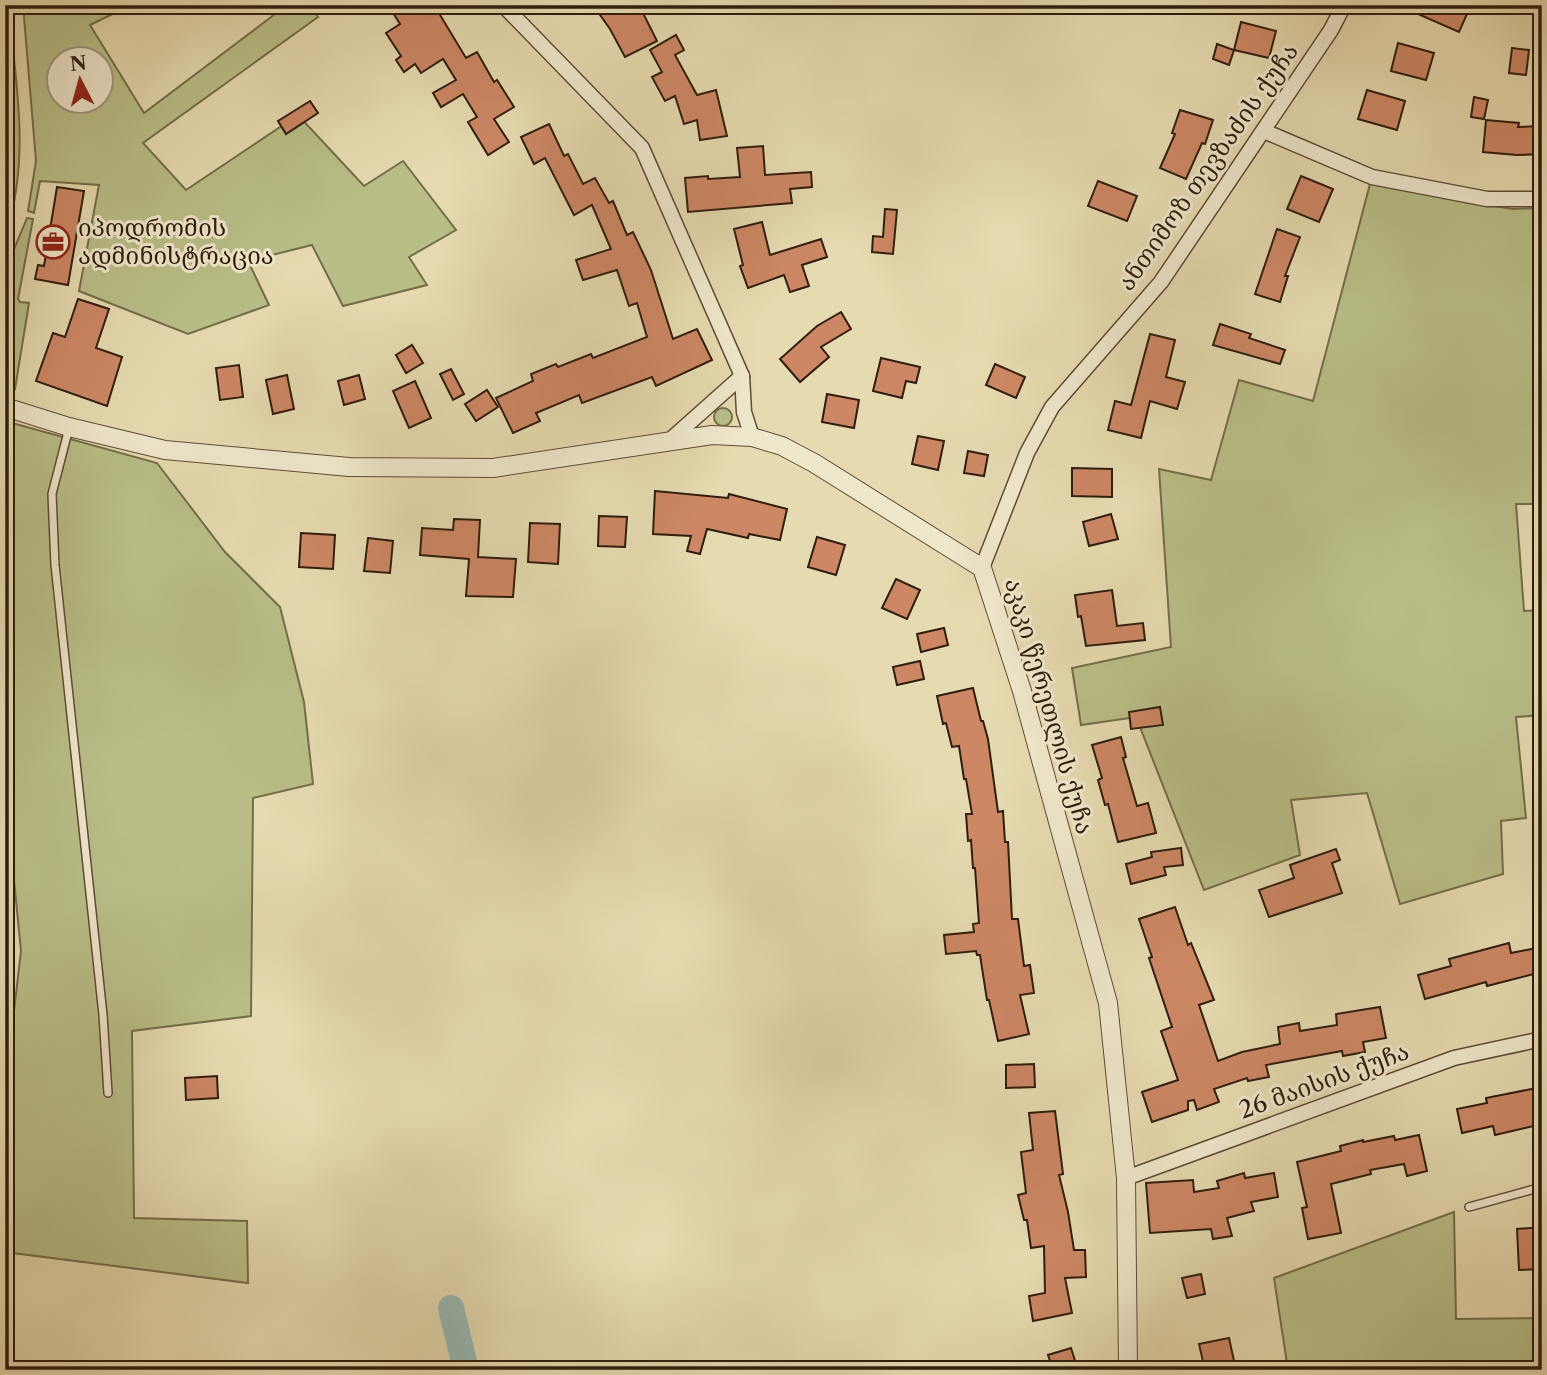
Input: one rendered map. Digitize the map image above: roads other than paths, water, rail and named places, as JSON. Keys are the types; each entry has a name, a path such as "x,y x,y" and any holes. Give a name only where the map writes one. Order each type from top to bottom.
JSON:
{"street":[{"path":"503,5 642,148 742,376 744,412 752,437"},
{"name":"ანთიმოზ თევზაძის ქუჩა","path":"982,568 1027,453 1052,407 1161,282 1331,30 1343,5"},
{"path":"1264,131 1372,177 1487,199 1542,199"},
{"path":"669,442 742,376"},
{"name":"აკაკი წერეთლის ქუჩა","path":"5,407 69,427 165,450 349,467 493,468 712,435 752,437 782,446 814,464 982,568 1022,691 1108,1003 1126,1178 1128,1370"},
{"name":"26 მაისის ქუჩა","path":"1126,1178 1454,1058 1542,1039"}],"lane":[{"path":"69,427 52,494 55,565 103,1015 108,1093"},
{"path":"1469,1207 1542,1188"}],"waterway":[{"path":"451,1308 466,1370"}],"place":[{"name":"იპოდრომის ადმინისტრაცია","path":"53,242"}]}
